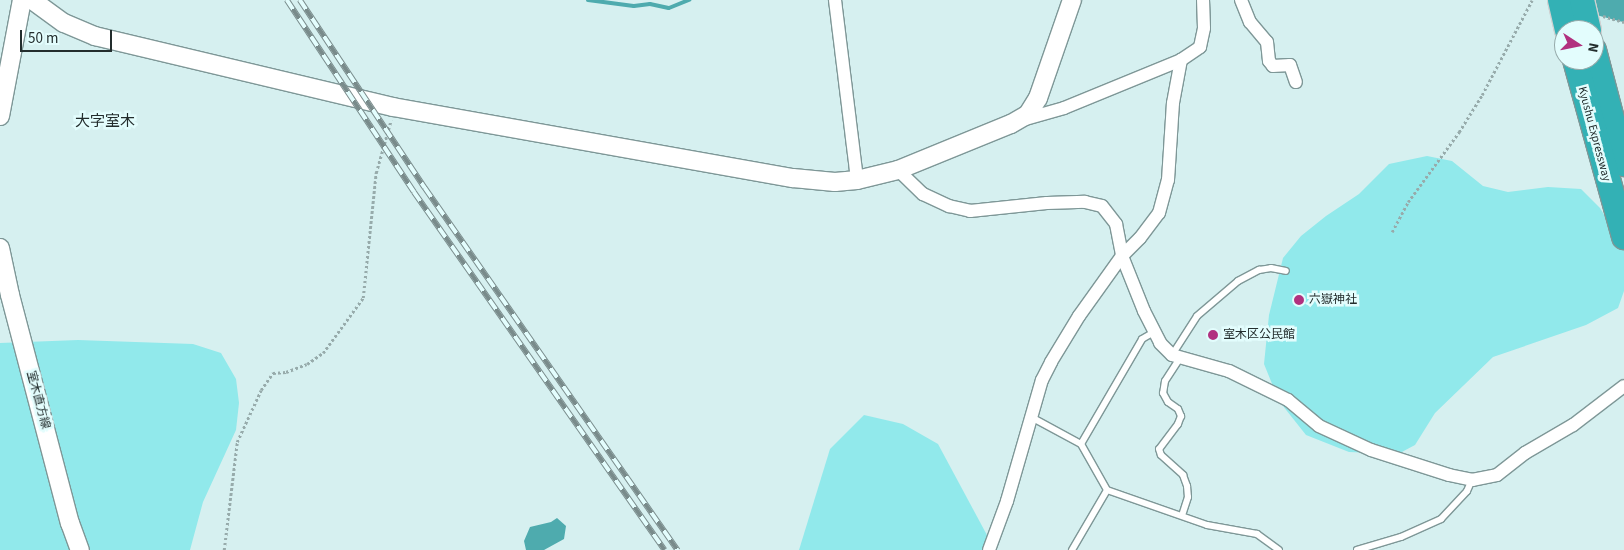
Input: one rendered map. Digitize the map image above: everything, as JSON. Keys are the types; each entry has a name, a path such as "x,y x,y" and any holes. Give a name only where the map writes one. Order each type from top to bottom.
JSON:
{"highway":[{"path":"1560,0 1565,20"},
{"path":"1582,0 1587,20"},
{"name":"Kyushu Expressway","path":"1582,70 1592,85 1624,164"},
{"name":"Kyushu Expressway","path":"1593,70 1592,85 1624,236"}],"street":[{"path":"0,116 22,0"},
{"path":"32,0 64,23 95,36 393,107 817,181 857,180 898,170 1011,124 1064,108 1181,60 1200,47 1204,28 1203,0"},
{"path":"835,0 857,180"},
{"path":"1011,124 1028,114 1038,98 1072,0"},
{"path":"1241,0 1250,22 1267,42 1268,61 1274,66 1290,65 1296,82"},
{"path":"989,550 1007,501 1042,380 1051,362 1079,316 1122,256 1140,238 1159,212 1168,180 1173,104 1181,60"},
{"path":"898,170 924,194 949,206 970,211 1057,202 1085,202 1102,206 1116,224 1122,256 1154,332 1160,343 1176,356 1229,371 1288,400 1319,426 1371,450 1449,476 1472,480 1498,474 1525,453 1573,425 1624,386"},
{"name":"室木直方線","path":"0,248 10,295 65,504 80,550"}],"lane":[{"path":"1182,515 1188,497 1188,486 1183,475 1161,455 1159,450 1178,424 1181,416 1178,409 1168,402 1162,393 1165,381 1197,316 1238,281 1259,270 1271,268 1286,271"},
{"path":"1081,444 1142,339 1154,332"},
{"path":"1031,417 1081,444 1107,490 1207,525 1257,534 1279,550"},
{"path":"1357,550 1401,537 1442,519 1467,490 1472,480"},
{"path":"1072,550 1107,490"}],"path":[{"path":"1392,232 1408,202 1459,132 1482,95 1532,0"},
{"path":"224,550 237,442 261,390 273,373 286,372 307,364 323,353 363,298 376,173 393,107"}],"shaded area":[{"path":"1427,156 1452,161 1483,186 1508,192 1548,187 1581,189 1600,208 1624,248 1624,291 1618,308 1586,325 1493,357 1435,413 1415,445 1398,454 1349,452 1306,435 1279,401 1264,364 1269,315 1283,258 1301,236 1326,216 1359,194 1389,164"},
{"path":"78,340 193,344 221,353 236,379 239,403 236,430 203,502 190,550 0,550 0,343"},
{"path":"864,415 903,424 938,444 988,537 990,550 799,550 830,449"},
{"path":"557,518 566,526 564,539 544,550 526,550 524,541 530,527 551,522"}],"waterway":[{"path":"588,0 634,6 650,4 669,8 689,0"},
{"path":"1583,0 1624,11"}],"railway":[{"path":"287,0 414,192 665,550"},
{"path":"300,0 425,188 678,550"}],"place":[{"name":"六嶽神社","path":"1299,300"},
{"name":"室木区公民館","path":"1213,335"}],"district":[{"name":"大字室木","path":"105,122"}]}
